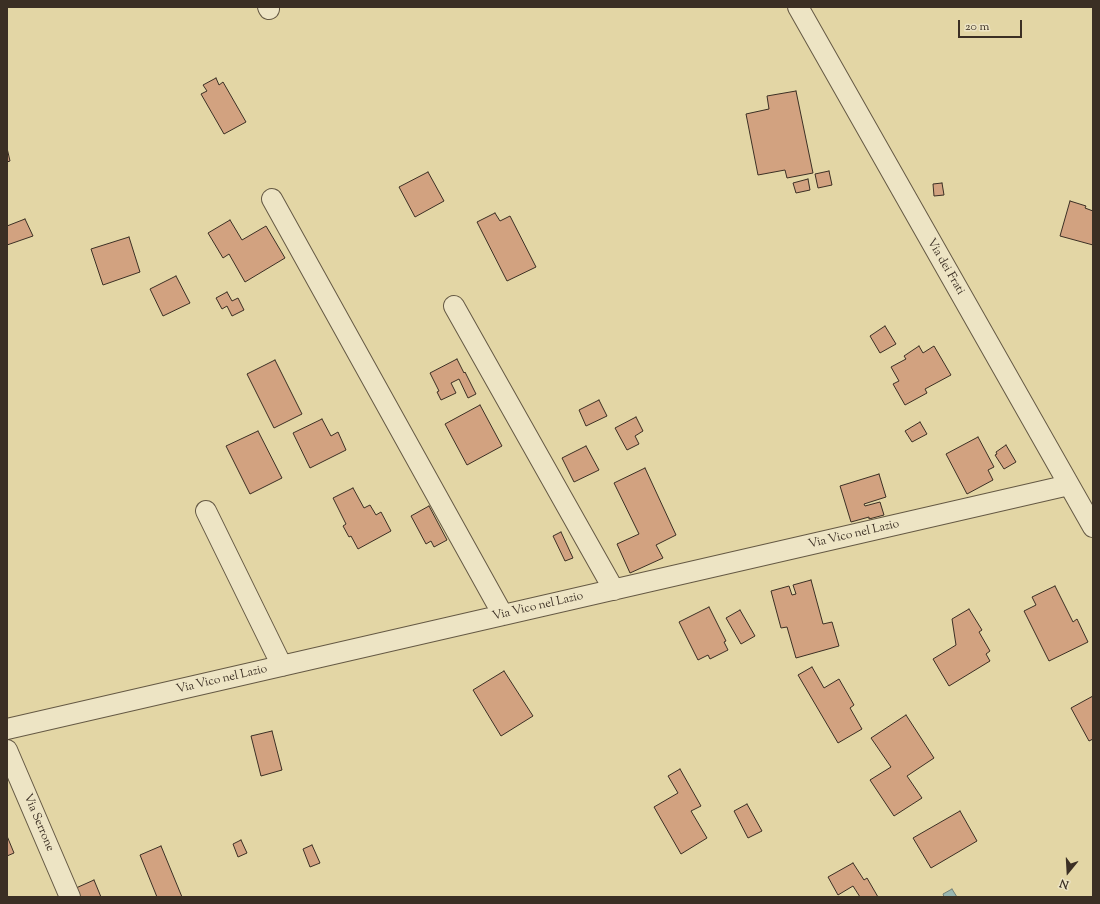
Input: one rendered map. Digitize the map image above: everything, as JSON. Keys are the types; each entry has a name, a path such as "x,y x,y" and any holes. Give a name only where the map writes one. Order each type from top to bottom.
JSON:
{"street":[{"name":"Via dei Frati","path":"798,7 1093,527"},
{"path":"272,199 503,615"},
{"path":"454,306 614,590"},
{"name":"Via Vico nel Lazio","path":"7,729 1069,485"},
{"path":"206,512 282,666"},
{"name":"Via Serrone","path":"7,750 70,897"}],"water":[{"path":"952,889 957,897 944,897 943,894"}],"building":[{"path":"216,78 219,85 223,82 246,122 224,134 201,94 207,91 203,85"},
{"path":"796,91 813,173 787,178 785,170 758,175 746,114 769,109 767,96"},
{"path":"7,148 10,161 7,162"},
{"path":"829,171 832,185 818,188 815,174"},
{"path":"428,172 444,201 415,217 399,187"},
{"path":"808,179 810,190 796,193 793,183"},
{"path":"942,183 944,195 934,196 933,184"},
{"path":"1070,201 1086,206 1085,208 1093,211 1093,245 1060,236"},
{"path":"495,213 500,221 510,216 536,267 507,281 477,222"},
{"path":"25,219 33,236 7,245 7,226"},
{"path":"230,220 242,240 266,226 285,258 245,282 229,254 223,258 208,233"},
{"path":"129,237 140,272 103,285 91,249"},
{"path":"176,276 190,303 163,316 150,289"},
{"path":"227,292 232,301 238,298 244,310 232,316 227,306 222,309 216,298"},
{"path":"885,326 896,344 880,353 870,336"},
{"path":"919,346 923,353 934,346 951,375 925,389 927,393 905,405 893,384 899,381 891,367 906,359 904,356"},
{"path":"457,359 476,394 468,398 459,379 451,383 456,393 441,400 437,392 439,391 430,373"},
{"path":"275,360 302,414 274,428 247,374"},
{"path":"599,400 607,416 586,426 579,410"},
{"path":"480,405 502,446 467,465 445,424"},
{"path":"636,417 643,431 635,436 639,444 627,450 615,428"},
{"path":"322,419 331,436 338,432 346,450 310,468 293,433"},
{"path":"920,422 927,434 912,442 905,431"},
{"path":"258,431 282,478 250,494 226,446"},
{"path":"978,437 994,467 988,470 993,480 967,494 946,454"},
{"path":"1006,445 1016,462 1004,469 995,455 997,454 996,452"},
{"path":"586,446 599,470 574,482 562,458"},
{"path":"645,468 676,535 656,545 663,558 630,573 617,544 639,534 614,483"},
{"path":"879,474 886,497 864,504 865,506 880,502 884,515 851,522 840,486"},
{"path":"353,488 364,508 370,505 376,515 381,512 391,531 358,549 351,536 349,537 343,526 346,524 333,498"},
{"path":"429,506 447,540 434,547 431,541 426,544 411,516"},
{"path":"561,532 573,558 565,561 553,536"},
{"path":"811,580 823,624 832,622 839,646 796,658 787,627 781,628 771,591 789,586 792,595 796,594 793,585"},
{"path":"1055,586 1073,622 1077,619 1088,642 1049,661 1024,611 1036,605 1032,597"},
{"path":"709,607 726,641 724,642 728,650 710,659 708,655 698,660 679,622"},
{"path":"969,609 982,630 979,632 990,651 986,654 990,661 949,686 933,659 956,645 952,619"},
{"path":"740,610 755,636 741,644 726,618"},
{"path":"812,667 824,688 839,679 854,705 850,708 862,729 838,743 798,675"},
{"path":"504,671 533,716 501,736 473,690"},
{"path":"1093,696 1093,739 1089,741 1071,708"},
{"path":"906,715 934,758 907,776 922,798 894,816 870,780 891,767 871,738"},
{"path":"272,731 282,770 261,776 251,736"},
{"path":"680,769 701,806 691,811 707,838 681,854 654,807 678,793 668,776"},
{"path":"747,804 762,831 748,838 734,811"},
{"path":"960,811 977,841 931,868 913,838"},
{"path":"7,836 14,853 7,856"},
{"path":"241,840 247,853 238,857 233,844"},
{"path":"312,845 320,863 310,867 303,849"},
{"path":"161,846 182,897 157,897 140,855"},
{"path":"853,863 864,880 867,878 878,897 860,897 853,886 838,895 828,877"},
{"path":"94,880 101,897 80,897 76,888"}]}
